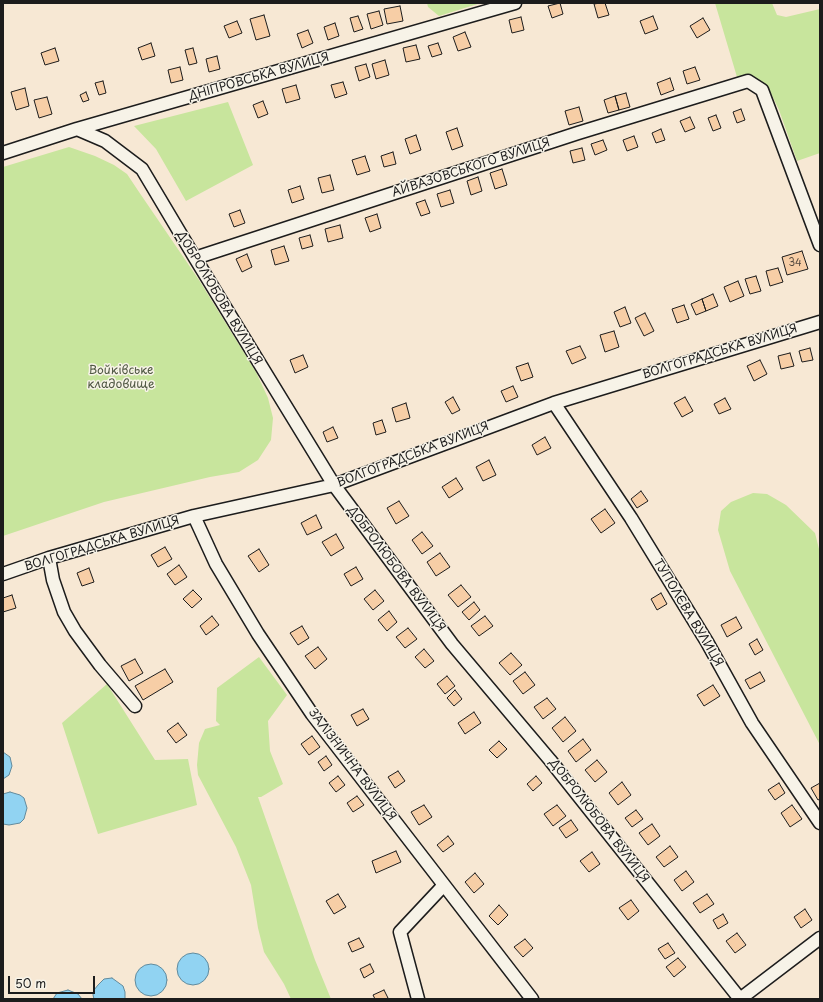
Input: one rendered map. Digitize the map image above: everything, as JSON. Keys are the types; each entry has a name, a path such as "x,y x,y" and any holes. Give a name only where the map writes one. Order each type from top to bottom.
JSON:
{"street":[{"name":"ДНІПРОВСЬКА ВУЛИЦЯ","path":"3,153 77,130 515,3"},
{"name":"АЙВАЗОВСЬКОГО ВУЛИЦЯ","path":"195,258 578,133 748,81 762,90 820,245"},
{"name":"ДОБРОЛЮБОВА ВУЛИЦЯ","path":"77,130 105,141 142,169 334,485 452,644 550,760 740,999"},
{"name":"ВОЛГОГРАДСЬКА ВУЛИЦЯ","path":"3,574 48,558 194,516 334,485 554,403 820,322"},
{"name":"ТУПОЛЄВА ВУЛИЦЯ","path":"554,403 630,518 708,642 730,686 752,723 820,823"},
{"name":"ЗАЛІЗНИЧНА ВУЛИЦЯ","path":"194,516 216,564 258,634 304,702 532,999"},
{"path":"48,558 53,580 64,612 75,631 100,665 135,706"},
{"path":"418,999 400,932 444,885"},
{"path":"740,999 820,938"}],"green space":[{"path":"427,3 481,3 439,16 428,7"},
{"path":"715,3 772,3 777,15 786,17 820,9 820,153 797,161 779,110 768,87 749,74 737,77"},
{"path":"228,102 253,165 186,201 156,149 134,126"},
{"name":"Войківське кладовище","path":"69,147 95,156 114,165 127,174 199,280 256,372 268,398 273,418 271,440 258,460 239,472 210,477 104,502 3,536 3,167"},
{"path":"753,493 767,494 786,505 815,533 820,553 820,745 730,571 718,530 721,511 731,502"},
{"path":"259,657 287,695 268,721 270,751 283,784 261,797 258,797 315,960 331,999 291,999 284,984 264,952 258,928 251,885 236,847 198,775 197,765 199,743 205,729 220,725 216,721 217,688"},
{"path":"107,684 155,760 188,759 197,805 98,834 62,723"}],"water":[{"path":"3,752 10,757 12,766 9,775 3,779"},
{"path":"10,792 24,798 27,808 24,819 20,823 9,825 3,824 3,794"},
{"path":"193,953 202,956 206,960 209,969 206,978 202,982 193,985 184,982 180,978 177,969 180,960 184,956"},
{"path":"148,964 154,964 164,971 167,980 166,986 160,993 154,996 148,996 138,989 135,983 135,977 142,967"},
{"path":"112,978 123,986 125,999 94,999 94,990 98,985 104,979"},
{"path":"68,990 78,994 82,999 53,999 57,993"}],"building":[{"path":"560,3 563,14 552,18 548,6"},
{"path":"605,3 609,15 598,18 594,4"},
{"path":"400,6 403,21 387,24 384,9"},
{"path":"379,11 383,25 371,29 367,14"},
{"path":"264,15 270,36 256,40 250,19"},
{"path":"358,16 363,29 354,32 350,18"},
{"path":"653,16 658,29 645,34 640,21"},
{"path":"521,17 524,30 512,33 509,20"},
{"path":"703,18 710,30 697,38 690,26"},
{"path":"237,21 242,33 229,38 224,26"},
{"path":"335,23 339,36 328,40 324,27"},
{"path":"308,30 313,43 302,48 297,34"},
{"path":"465,32 471,47 458,51 453,37"},
{"path":"151,43 155,56 142,60 138,48"},
{"path":"438,43 442,54 432,57 428,46"},
{"path":"416,45 420,59 406,62 403,48"},
{"path":"55,48 59,61 45,65 41,53"},
{"path":"193,48 197,63 189,65 185,50"},
{"path":"217,56 220,69 209,72 206,59"},
{"path":"385,60 389,75 376,79 372,64"},
{"path":"366,64 370,77 359,81 355,67"},
{"path":"180,67 183,80 171,83 168,70"},
{"path":"695,67 700,80 687,84 683,71"},
{"path":"670,78 674,90 661,95 657,83"},
{"path":"103,81 106,93 99,95 95,83"},
{"path":"343,82 347,94 335,98 331,85"},
{"path":"296,85 300,99 286,103 282,89"},
{"path":"25,88 29,106 16,110 11,92"},
{"path":"86,92 89,100 83,102 80,95"},
{"path":"626,93 630,107 619,110 615,96"},
{"path":"615,96 619,110 608,113 604,100"},
{"path":"47,97 52,114 39,118 34,100"},
{"path":"263,101 268,114 258,118 253,105"},
{"path":"579,107 583,121 569,125 565,111"},
{"path":"741,109 745,120 737,123 733,112"},
{"path":"716,115 721,128 713,131 708,118"},
{"path":"690,117 695,128 685,132 680,121"},
{"path":"457,128 463,146 452,150 446,132"},
{"path":"661,129 665,140 656,143 652,133"},
{"path":"416,135 421,150 410,154 405,139"},
{"path":"634,136 638,147 627,151 623,140"},
{"path":"603,140 607,150 595,155 591,144"},
{"path":"582,148 585,160 573,163 570,151"},
{"path":"393,152 396,164 384,167 381,156"},
{"path":"365,156 370,171 357,175 352,160"},
{"path":"502,169 507,185 495,189 490,173"},
{"path":"330,175 334,190 322,193 318,178"},
{"path":"478,177 482,191 471,195 467,181"},
{"path":"300,186 304,199 292,203 288,190"},
{"path":"450,190 454,203 441,207 437,194"},
{"path":"425,200 430,213 421,216 416,203"},
{"path":"240,210 245,223 234,227 229,214"},
{"path":"377,214 381,228 370,232 365,218"},
{"path":"340,225 343,238 328,242 325,229"},
{"path":"310,235 313,246 302,249 299,238"},
{"path":"284,246 289,261 275,265 271,250"},
{"path":"802,251 808,269 787,275 782,257"},
{"path":"247,254 252,267 242,272 236,259"},
{"path":"778,268 783,282 770,286 766,271"},
{"path":"756,276 761,291 750,294 745,279"},
{"path":"738,281 744,296 730,302 724,287"},
{"path":"713,294 718,306 706,311 702,299"},
{"path":"702,299 706,311 696,315 691,304"},
{"path":"684,305 689,319 677,323 672,309"},
{"path":"625,307 631,323 620,327 614,312"},
{"path":"645,313 654,331 644,336 635,318"},
{"path":"614,331 619,347 605,352 600,335"},
{"path":"580,346 586,358 572,364 566,351"},
{"path":"810,348 813,360 802,362 799,351"},
{"path":"790,353 794,366 781,369 778,356"},
{"path":"303,355 308,367 295,373 290,360"},
{"path":"760,360 767,374 754,381 747,366"},
{"path":"528,363 533,377 521,381 516,367"},
{"path":"513,386 518,397 506,402 501,391"},
{"path":"453,397 460,410 452,414 445,402"},
{"path":"685,397 693,411 682,417 674,403"},
{"path":"725,398 731,409 719,414 714,404"},
{"path":"406,403 410,418 396,422 392,408"},
{"path":"382,420 386,432 376,435 373,423"},
{"path":"333,427 338,438 327,442 323,432"},
{"path":"545,437 551,448 537,455 532,445"},
{"path":"489,460 496,475 483,481 476,467"},
{"path":"456,478 463,489 449,498 442,487"},
{"path":"641,491 648,501 637,508 631,499"},
{"path":"399,501 409,516 396,524 387,508"},
{"path":"605,509 615,523 601,533 591,519"},
{"path":"316,515 322,528 307,535 301,523"},
{"path":"422,532 433,546 422,554 412,540"},
{"path":"336,534 344,548 331,556 322,542"},
{"path":"165,547 172,559 158,567 151,555"},
{"path":"259,549 269,565 259,572 248,556"},
{"path":"440,553 450,567 436,576 427,562"},
{"path":"179,565 187,577 175,585 167,574"},
{"path":"356,567 363,579 351,586 344,574"},
{"path":"89,568 94,582 82,586 77,573"},
{"path":"461,585 471,597 458,607 448,595"},
{"path":"193,590 202,599 192,608 183,599"},
{"path":"375,590 384,601 373,610 364,599"},
{"path":"661,593 667,604 657,610 651,599"},
{"path":"12,595 16,608 3,612 3,598"},
{"path":"474,602 480,610 469,620 462,612"},
{"path":"389,611 397,622 387,631 378,620"},
{"path":"212,616 219,625 206,635 200,626"},
{"path":"485,616 493,626 479,636 471,626"},
{"path":"736,617 742,628 727,637 721,625"},
{"path":"302,626 309,638 298,645 290,633"},
{"path":"408,628 417,639 405,648 396,637"},
{"path":"757,639 763,650 755,655 749,644"},
{"path":"318,647 327,659 315,669 305,656"},
{"path":"424,649 434,661 425,668 415,657"},
{"path":"511,653 522,665 510,675 499,663"},
{"path":"135,659 143,673 129,681 121,666"},
{"path":"165,669 173,682 143,700 135,686"},
{"path":"525,672 535,685 523,694 513,681"},
{"path":"760,672 765,681 750,689 745,680"},
{"path":"447,676 455,686 445,694 437,684"},
{"path":"713,685 720,696 704,706 697,695"},
{"path":"455,690 462,699 454,706 447,698"},
{"path":"547,698 556,709 543,719 534,707"},
{"path":"363,709 369,719 357,726 351,715"},
{"path":"474,712 481,723 465,734 458,723"},
{"path":"565,717 576,731 563,742 552,728"},
{"path":"178,723 187,735 176,743 167,731"},
{"path":"312,736 320,747 309,755 301,744"},
{"path":"583,739 591,750 576,762 568,751"},
{"path":"499,741 507,749 497,758 489,750"},
{"path":"326,756 332,765 324,771 318,762"},
{"path":"597,760 607,772 595,782 585,770"},
{"path":"398,771 405,781 395,788 388,777"},
{"path":"338,776 345,785 336,792 329,783"},
{"path":"536,776 542,783 533,791 527,784"},
{"path":"622,782 631,795 618,805 609,793"},
{"path":"779,783 785,793 775,800 768,790"},
{"path":"820,783 820,799 818,800 811,788"},
{"path":"357,796 364,805 353,812 347,803"},
{"path":"424,805 432,817 419,825 411,812"},
{"path":"557,805 566,816 553,826 544,814"},
{"path":"792,805 802,819 790,827 781,813"},
{"path":"636,810 643,819 632,827 625,818"},
{"path":"571,820 578,830 566,838 559,828"},
{"path":"652,824 660,836 648,845 639,833"},
{"path":"448,836 454,844 443,852 437,845"},
{"path":"670,846 678,857 664,867 656,857"},
{"path":"396,851 401,862 376,873 372,861"},
{"path":"592,852 600,864 589,872 580,861"},
{"path":"686,871 694,882 682,891 674,880"},
{"path":"475,873 484,884 474,893 465,882"},
{"path":"338,894 346,907 334,914 326,901"},
{"path":"707,894 714,904 700,913 693,903"},
{"path":"631,900 639,911 628,920 619,908"},
{"path":"499,905 508,915 498,925 489,916"},
{"path":"805,909 812,920 801,928 794,917"},
{"path":"723,914 728,923 718,929 713,920"},
{"path":"737,933 746,945 735,953 726,941"},
{"path":"359,938 364,947 352,952 348,943"},
{"path":"525,939 533,948 523,957 514,947"},
{"path":"668,943 675,953 665,959 658,949"},
{"path":"678,958 686,967 674,977 666,967"},
{"path":"370,964 374,972 364,978 360,969"},
{"path":"384,990 388,998 375,999 373,995"}]}
